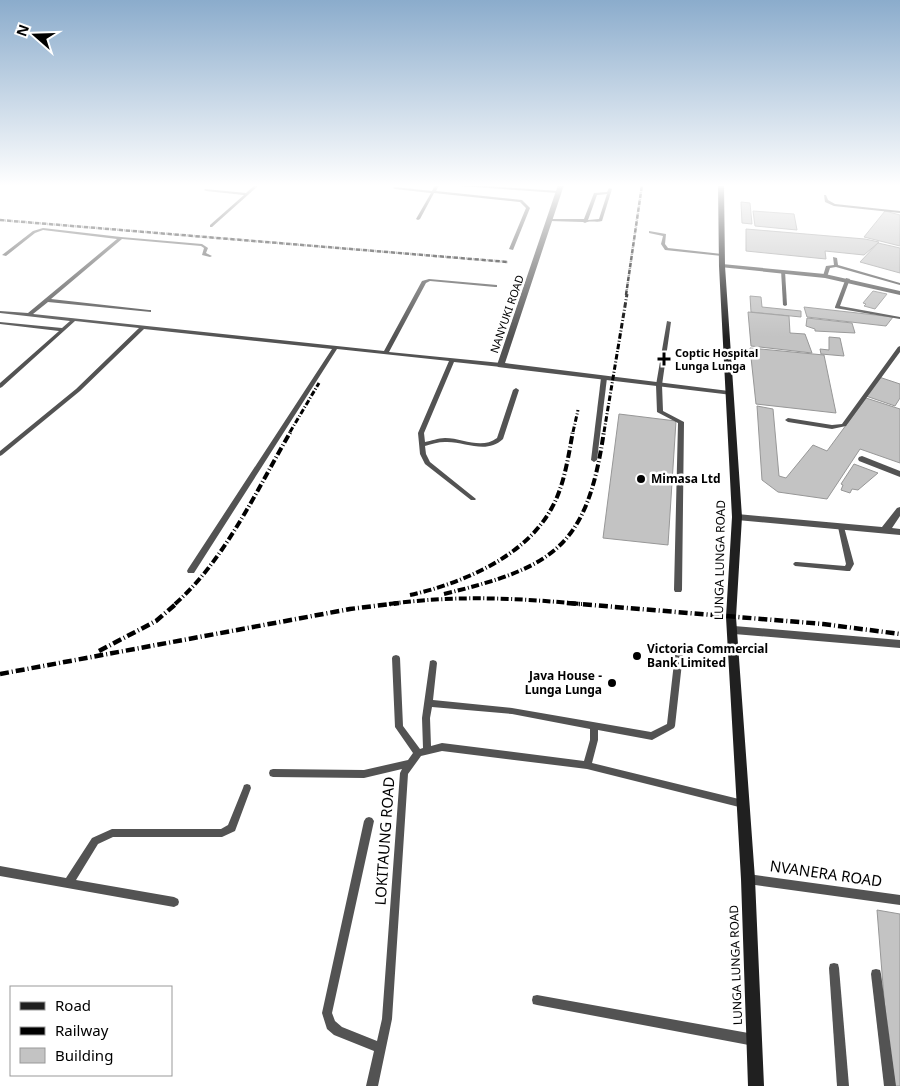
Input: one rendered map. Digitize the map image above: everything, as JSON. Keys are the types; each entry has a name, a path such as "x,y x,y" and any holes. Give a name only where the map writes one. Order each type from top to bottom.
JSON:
{"main road":[{"name":"LUNGA LUNGA ROAD","path":"722,236 737,517 731,617 734,630 748,879 756,1086"}],"street":[{"name":"NANYUKI ROAD","path":"500,365 545,236"},
{"path":"722,266 825,276 900,293"},
{"path":"500,365 729,393"},
{"path":"862,459 900,474"},
{"path":"886,530 888,524 900,510"},
{"path":"737,517 900,532"},
{"path":"734,630 900,644"}],"lane":[{"path":"4,255 29,236"},
{"path":"101,236 202,245 206,248 204,254 210,256"},
{"path":"512,249 517,236"},
{"path":"663,236 663,244 667,249 722,255"},
{"path":"29,316 121,238"},
{"path":"835,258 836,266"},
{"path":"825,276 828,267 836,266 900,284"},
{"path":"783,272 785,306"},
{"path":"386,353 424,282 429,280 495,286"},
{"path":"848,280 837,307 900,318"},
{"path":"47,300 149,311"},
{"path":"0,312 500,365"},
{"path":"0,386 74,320"},
{"path":"669,322 659,385 660,412 681,422 678,590"},
{"path":"0,323 63,330"},
{"path":"0,454 78,390 142,328"},
{"path":"191,571 335,348"},
{"path":"788,420 832,427 844,424 900,348"},
{"path":"452,360 421,434 423,454 428,463 473,499"},
{"path":"594,460 604,378"},
{"path":"422,445 444,440 487,446 495,444 500,439 516,390"},
{"path":"0,445 8,446"},
{"path":"797,564 847,569 850,564 841,527"},
{"path":"429,704 512,711 652,736 671,726 679,654"},
{"path":"396,658 399,728 422,751"},
{"path":"422,751 433,663"},
{"path":"586,765 594,740 594,726"},
{"path":"422,751 442,747 586,765 743,804"},
{"name":"LOKITAUNG ROAD","path":"372,1086 387,1019 404,772 408,764 422,751"},
{"path":"273,773 364,774 408,764"},
{"path":"68,883 94,841 112,833 222,833 232,828 247,788"},
{"path":"369,821 327,1013 330,1025 338,1031 381,1048"},
{"path":"0,871 174,902"},
{"name":"NVANERA ROAD","path":"748,879 900,900"},
{"path":"834,968 843,1086"},
{"path":"876,974 890,1086"},
{"path":"538,1000 754,1040"}],"building":[{"path":"746,236 825,236 879,242 864,255 825,251 826,259 746,251"},
{"path":"900,236 900,246 864,237"},
{"path":"878,243 900,248 900,273 860,262"},
{"path":"873,291 887,294 875,309 864,306 866,304 863,303"},
{"path":"750,296 761,297 762,307 801,311 801,317 751,312"},
{"path":"804,307 893,317 886,326 807,317"},
{"path":"748,312 789,316 790,333 805,334 812,353 751,346"},
{"path":"807,318 852,323 855,333 815,331 815,329 806,326"},
{"path":"829,337 840,338 844,356 821,354 820,349 829,350"},
{"path":"750,348 824,355 836,413 756,404"},
{"path":"879,377 900,384 900,398 895,406 866,396"},
{"path":"866,398 900,409 900,463 860,449 827,499 778,492 762,480 757,406 773,409 779,476 786,478 813,445 827,451"},
{"name":"Mimasa Ltd","path":"619,414 676,421 668,545 603,538"},
{"path":"854,464 878,473 858,490 852,489 850,493 841,490 843,485 841,484"},
{"path":"877,910 900,914 900,1086 891,1086"}],"railway":[{"path":"190,236 508,262"},
{"path":"626,295 635,236"},
{"path":"604,432 627,294"},
{"path":"290,432 319,383"},
{"path":"573,432 578,410"},
{"path":"175,604 210,566 225,545 291,431"},
{"path":"410,595 449,584 489,566 524,542 538,528 550,511 559,493 573,431"},
{"path":"444,594 513,574 538,561 559,546 575,527 587,502 597,470 604,431"},
{"path":"389,604 462,598 533,600 582,604"},
{"path":"99,651 156,621 177,603"},
{"path":"0,674 350,609 399,603"},
{"path":"567,603 823,624 900,634"}],"place":[{"name":"Coptic Hospital Lunga Lunga","path":"664,359"},
{"name":"Mimasa Ltd","path":"641,479"},
{"name":"Victoria Commercial Bank Limited","path":"637,656"},
{"name":"Java House - Lunga Lunga","path":"612,683"}]}
